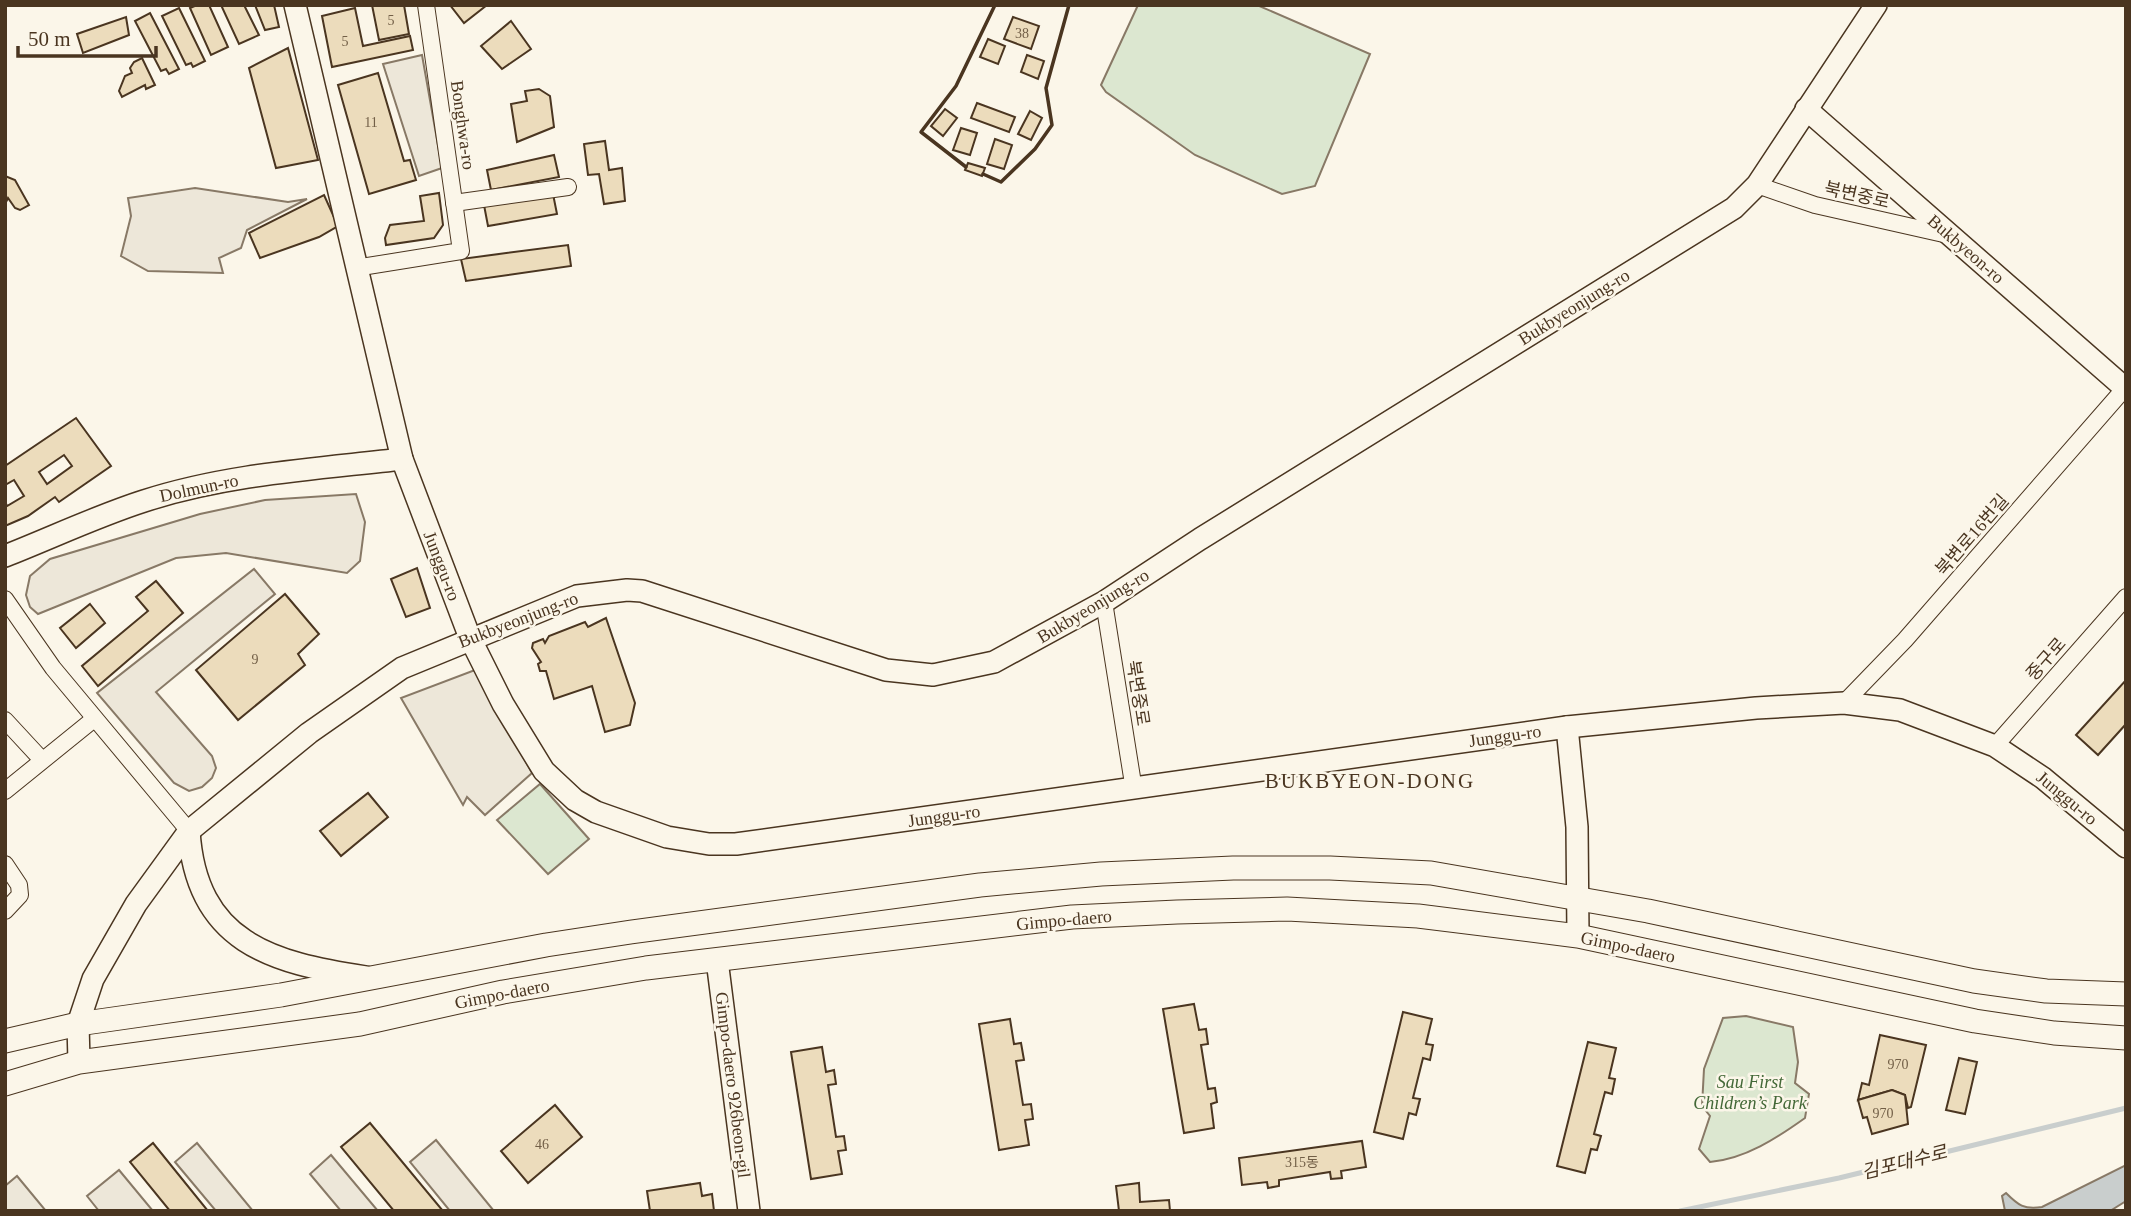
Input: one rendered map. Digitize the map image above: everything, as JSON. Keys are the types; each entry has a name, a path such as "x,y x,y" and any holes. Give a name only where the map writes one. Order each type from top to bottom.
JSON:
{"main road":[{"path":"5,1041 78,1024 281,995 545,945 631,932 980,885 1101,874 1233,868 1330,868 1431,873 1577,897 1974,981 2046,991 2126,994"},
{"name":"Gimpo-daero","path":"5,1084 79,1062 360,1024 503,992 646,968 1072,917 1287,909 1418,916 1577,936 1975,1021 2054,1033 2126,1038"}],"street":[{"name":"Junggu-ro","path":"295,5 402,459 470,638 531,752 557,784 596,812 667,837 709,844 736,844 1567,727 1756,708 1844,703 1900,710 1995,746 2043,778 2126,847"},
{"name":"Bonghwa-ro","path":"355,268 461,251 426,5"},
{"name":"Bukbyeonjung-ro","path":"79,1062 78,1024 93,979 150,884 189,831 245,782 375,684 402,668 470,638 578,596 599,591 642,591 886,670 933,675 994,662 1104,602 1200,539 1734,208 1757,185 1876,5"},
{"name":"Bukbyeon-ro","path":"1806,108 2125,388"},
{"name":"북변중로","path":"1757,185 1815,205 1950,235"},
{"path":"454,203 568,187"},
{"name":"북변로16번길","path":"1844,703 1905,640 2125,388"},
{"name":"Dolmun-ro","path":"5,556 143,501 180,491 235,480 402,459"},
{"name":"중구로","path":"1995,746 2126,597"},
{"path":"5,599 41,652 94,719 189,831 191,863 202,896 249,945 275,958 318,970 375,978"},
{"name":"북변중로","path":"1104,602 1133,790"},
{"path":"5,791 94,719"},
{"path":"5,720 42,760"},
{"path":"1567,727 1577,827 1577,936"},
{"path":"5,864 19,885 20,895 5,911"},
{"name":"Gimpo-daero 926beon-gil","path":"717,960 749,1211"}],"green space":[{"path":"1138,5 1257,5 1370,54 1315,186 1282,194 1195,155 1106,92 1101,85"},
{"path":"540,784 589,839 548,874 497,820"},
{"name":"Sau First Children’s Park","path":"1746,1016 1793,1027 1798,1062 1795,1083 1809,1094 1805,1118 1748,1152 1710,1162 1699,1149 1710,1116 1702,1106 1704,1069 1723,1018"}],"shaded area":[{"path":"422,55 442,168 419,176 383,64"},
{"path":"195,188 288,202 307,199 247,230 241,248 219,258 223,273 148,271 121,256 131,216 128,198"},
{"path":"356,494 365,522 360,561 347,573 226,553 176,558 38,614 30,607 26,595 30,576 50,559 200,514 265,500"},
{"path":"254,569 275,594 156,692 212,756 216,768 212,778 202,787 189,791 174,783 97,693"},
{"path":"475,670 532,773 485,815 467,797 463,805 401,698"},
{"path":"436,1140 494,1211 450,1211 410,1162"},
{"path":"197,1143 253,1211 216,1211 175,1162"},
{"path":"331,1155 378,1211 341,1211 310,1174"},
{"path":"2126,1165 2126,1201 2110,1211 2005,1211 2002,1196 2006,1193 2022,1206 2042,1207"},
{"path":"119,1170 153,1211 99,1211 87,1196"},
{"path":"17,1176 46,1211 5,1211 5,1186"}],"building":[{"path":"209,5 228,47 211,55 190,8"},
{"path":"221,5 244,5 259,35 239,44"},
{"path":"255,5 274,5 279,27 265,30"},
{"path":"372,5 404,5 409,34 379,40"},
{"path":"450,5 487,5 464,23"},
{"path":"179,8 205,61 193,67 191,63 186,65 162,16"},
{"path":"355,8 363,46 410,36 413,50 332,67 322,16"},
{"path":"150,13 179,69 169,74 166,69 161,71 135,21"},
{"path":"126,17 129,35 83,53 77,34"},
{"path":"1013,17 1039,26 1031,49 1004,39"},
{"path":"511,21 531,49 502,69 481,46"},
{"path":"988,39 1005,46 998,64 980,57"},
{"path":"288,48 318,160 276,168 249,68"},
{"path":"1027,55 1044,61 1038,79 1021,72"},
{"path":"142,58 155,85 146,89 145,85 122,97 119,91 125,76 132,73 130,68 134,62"},
{"path":"378,73 404,161 410,160 416,180 369,194 338,85"},
{"path":"539,89 550,96 554,127 517,142 511,104 527,101 525,91"},
{"path":"977,103 1015,117 1009,132 971,118"},
{"path":"945,109 957,118 943,136 931,126"},
{"path":"1030,111 1042,118 1031,140 1018,134"},
{"path":"961,128 977,133 970,155 953,150"},
{"path":"995,139 1012,145 1004,169 987,164"},
{"path":"605,141 609,170 622,168 625,201 604,204 599,174 588,175 584,144"},
{"path":"554,155 559,177 491,190 487,170"},
{"path":"968,163 985,168 982,176 965,170"},
{"path":"5,176 15,180 29,205 20,210 15,208 8,198 5,204"},
{"path":"439,193 443,225 434,238 386,245 385,238 390,225 424,221 420,196"},
{"path":"553,194 557,214 488,226 484,205"},
{"path":"324,195 338,226 319,237 260,258 249,233"},
{"path":"568,245 571,266 466,281 461,259"},
{"path":"76,418 111,466 59,502 55,497 28,516 5,526 5,501 7,506 24,496 14,480 5,485 5,466","holes":["64,455 72,466 47,484 39,472"]},
{"path":"417,568 430,608 406,617 391,579"},
{"path":"156,581 183,613 98,686 82,666 148,611 136,597"},
{"path":"285,594 319,634 298,654 305,665 238,720 196,670"},
{"path":"90,604 105,623 76,648 60,628"},
{"path":"606,618 635,703 630,725 605,732 592,686 554,699 546,671 540,671 538,664 541,662 532,648 533,643 543,639 545,643 549,636 585,622 588,627"},
{"path":"2126,680 2126,724 2098,755 2076,735"},
{"path":"368,793 388,817 341,856 320,831"},
{"path":"1194,1004 1199,1030 1206,1029 1208,1044 1201,1045 1208,1089 1215,1088 1217,1102 1211,1104 1214,1128 1184,1133 1163,1009"},
{"path":"1403,1012 1432,1019 1426,1044 1433,1045 1430,1060 1423,1058 1413,1098 1420,1099 1416,1115 1409,1113 1403,1139 1374,1132"},
{"path":"1010,1019 1014,1044 1021,1043 1024,1060 1016,1061 1023,1105 1031,1104 1033,1119 1025,1120 1029,1145 999,1150 979,1024"},
{"path":"1880,1035 1926,1045 1911,1107 1908,1108 1905,1095 1892,1090 1858,1100 1862,1083 1869,1085"},
{"path":"1588,1042 1616,1048 1609,1078 1615,1079 1612,1094 1605,1092 1594,1134 1601,1136 1597,1150 1591,1149 1585,1173 1557,1166"},
{"path":"822,1047 826,1072 834,1070 836,1084 828,1085 836,1137 844,1136 846,1150 838,1151 842,1174 811,1179 791,1052"},
{"path":"1959,1058 1977,1062 1965,1114 1946,1110"},
{"path":"1892,1090 1905,1095 1908,1124 1872,1134 1867,1117 1863,1118 1858,1100"},
{"path":"555,1105 582,1137 528,1183 501,1151"},
{"path":"370,1123 443,1211 394,1211 341,1147"},
{"path":"1362,1141 1366,1167 1341,1171 1342,1178 1331,1179 1330,1172 1279,1180 1279,1186 1268,1188 1267,1182 1242,1185 1239,1158"},
{"path":"153,1143 208,1211 170,1211 130,1162"},
{"path":"700,1183 702,1196 712,1194 714,1211 650,1211 647,1191"},
{"path":"1139,1183 1140,1202 1169,1200 1170,1211 1119,1211 1116,1186"}],"waterway":[{"name":"김포대수로","path":"1680,1211 1839,1178 2126,1108"}],"wall":[{"path":"966,167 921,132 956,86 995,5"},
{"path":"983,174 1001,182 1035,149 1052,125 1046,88 1069,5"}],"district":[{"name":"BUKBYEON-DONG","path":"1370,781"}]}
